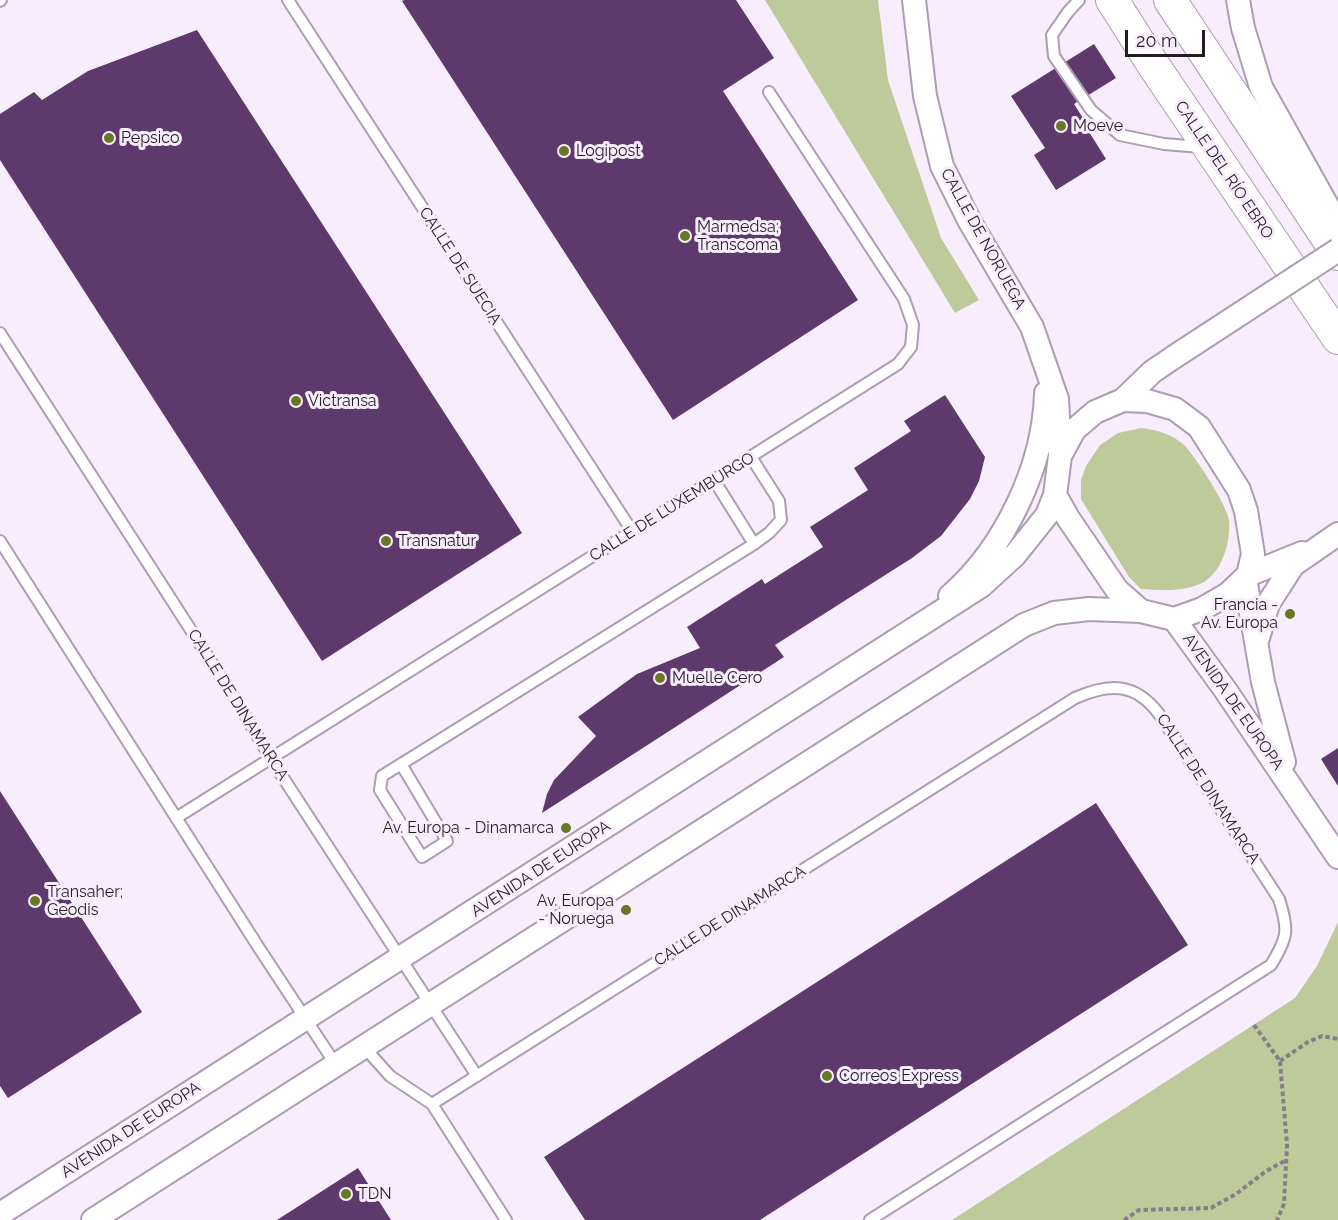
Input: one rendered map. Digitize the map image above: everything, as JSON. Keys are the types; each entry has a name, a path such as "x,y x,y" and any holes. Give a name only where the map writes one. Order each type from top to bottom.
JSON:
{"main road":[{"name":"CALLE DEL RÍO EBRO","path":"1112,0 1338,338"},
{"path":"1170,0 1338,252"}],"street":[{"name":"CALLE DE NORUEGA","path":"914,0 925,96 942,166 970,222 1032,327 1057,399 1060,456"},
{"path":"1238,0 1261,87 1338,225"},
{"path":"1141,611 1117,590 1055,495 1060,456 1074,430 1095,412 1123,400 1152,372 1174,357 1338,252"},
{"name":"CALLE DE NORUEGA","path":"906,635 959,589 991,550 1024,492 1040,443 1046,405 1046,369"},
{"path":"1123,400 1146,401 1175,409 1199,427 1239,490 1246,511 1254,554 1247,577"},
{"name":"AVENIDA DE EUROPA","path":"0,1214 981,586 1016,555 1047,515 1055,495"},
{"path":"1257,644 1262,620 1293,565 1338,534"},
{"path":"93,1220 1024,625 1054,613 1089,609 1141,611 1174,619 1202,609 1228,594 1247,577 1316,548"},
{"name":"AVENIDA DE EUROPA","path":"1247,577 1257,644 1276,736 1292,786"},
{"name":"AVENIDA DE EUROPA","path":"1174,619 1292,786 1338,857"}],"lane":[{"name":"CALLE DE SUECIA","path":"288,0 632,531"},
{"path":"1079,0 1052,35 1054,56 1091,110 1120,135 1164,144 1209,148"},
{"name":"CALLE DE LUXEMBURGO","path":"176,818 898,364 911,347 912,325 904,298 770,92"},
{"name":"CALLE DE DINAMARCA","path":"0,333 400,960 477,1076"},
{"path":"401,764 447,841 422,857 380,790 382,776 401,764 754,544 770,533 781,520 779,501 751,457"},
{"path":"714,480 754,544"},
{"path":"0,541 336,1065"},
{"name":"CALLE DE DINAMARCA","path":"432,1104 1075,698 1108,687 1128,689 1137,693 1159,714 1279,899 1287,922 1284,944 1271,965 870,1220"},
{"path":"364,1047 390,1076 432,1104 506,1220"}],"path":[{"path":"1254,1025 1280,1061 1287,1160 1284,1204 1277,1220"},
{"path":"1280,1061 1308,1042 1322,1036 1338,1039"},
{"path":"1124,1220 1139,1210 1211,1208 1236,1194 1264,1172 1287,1160"}],"green space":[{"path":"765,0 878,0 888,80 941,238 979,300 955,313"},
{"path":"1141,428 1164,433 1184,445 1210,481 1227,513 1229,529 1224,557 1208,579 1193,587 1171,590 1141,589 1129,577 1081,499 1081,480 1086,466 1100,445 1118,433"},
{"path":"1338,922 1338,1220 952,1220 1295,998 1317,966"}],"building":[{"path":"736,0 774,58 723,91 858,300 673,420 402,1"},
{"path":"197,30 522,533 322,661 0,160 0,114 34,92 42,100 88,71"},
{"path":"1094,44 1116,78 1074,104 1106,159 1056,190 1034,155 1045,148 1011,96"},
{"path":"945,395 985,457 979,481 970,499 941,536 912,558 775,645 784,657 542,813 554,780 596,736 578,717 637,674 700,648 687,627 762,579 765,584 823,547 810,527 868,490 854,468 911,431 904,421"},
{"path":"1338,748 1338,786 1321,759"},
{"name":"Transaher; Geodis","path":"0,791 142,1012 8,1098 0,1086"},
{"name":"Correos Express","path":"1096,803 1188,945 760,1220 585,1220 544,1157"},
{"name":"TDN","path":"358,1168 391,1220 277,1220"}],"place":[{"name":"Moeve","path":"1061,126"},
{"name":"Pepsico","path":"109,138"},
{"name":"Logipost","path":"564,151"},
{"name":"Marmedsa; Transcoma","path":"685,236"},
{"name":"Victransa","path":"296,401"},
{"name":"Transnatur","path":"386,541"},
{"name":"Francia - Av. Europa","path":"1290,614"},
{"name":"Muelle Cero","path":"660,678"},
{"name":"Av. Europa - Dinamarca","path":"566,828"},
{"name":"Transaher; Geodis","path":"35,901"},
{"name":"Av. Europa - Noruega","path":"626,910"},
{"name":"Correos Express","path":"827,1076"},
{"name":"TDN","path":"346,1194"}]}
